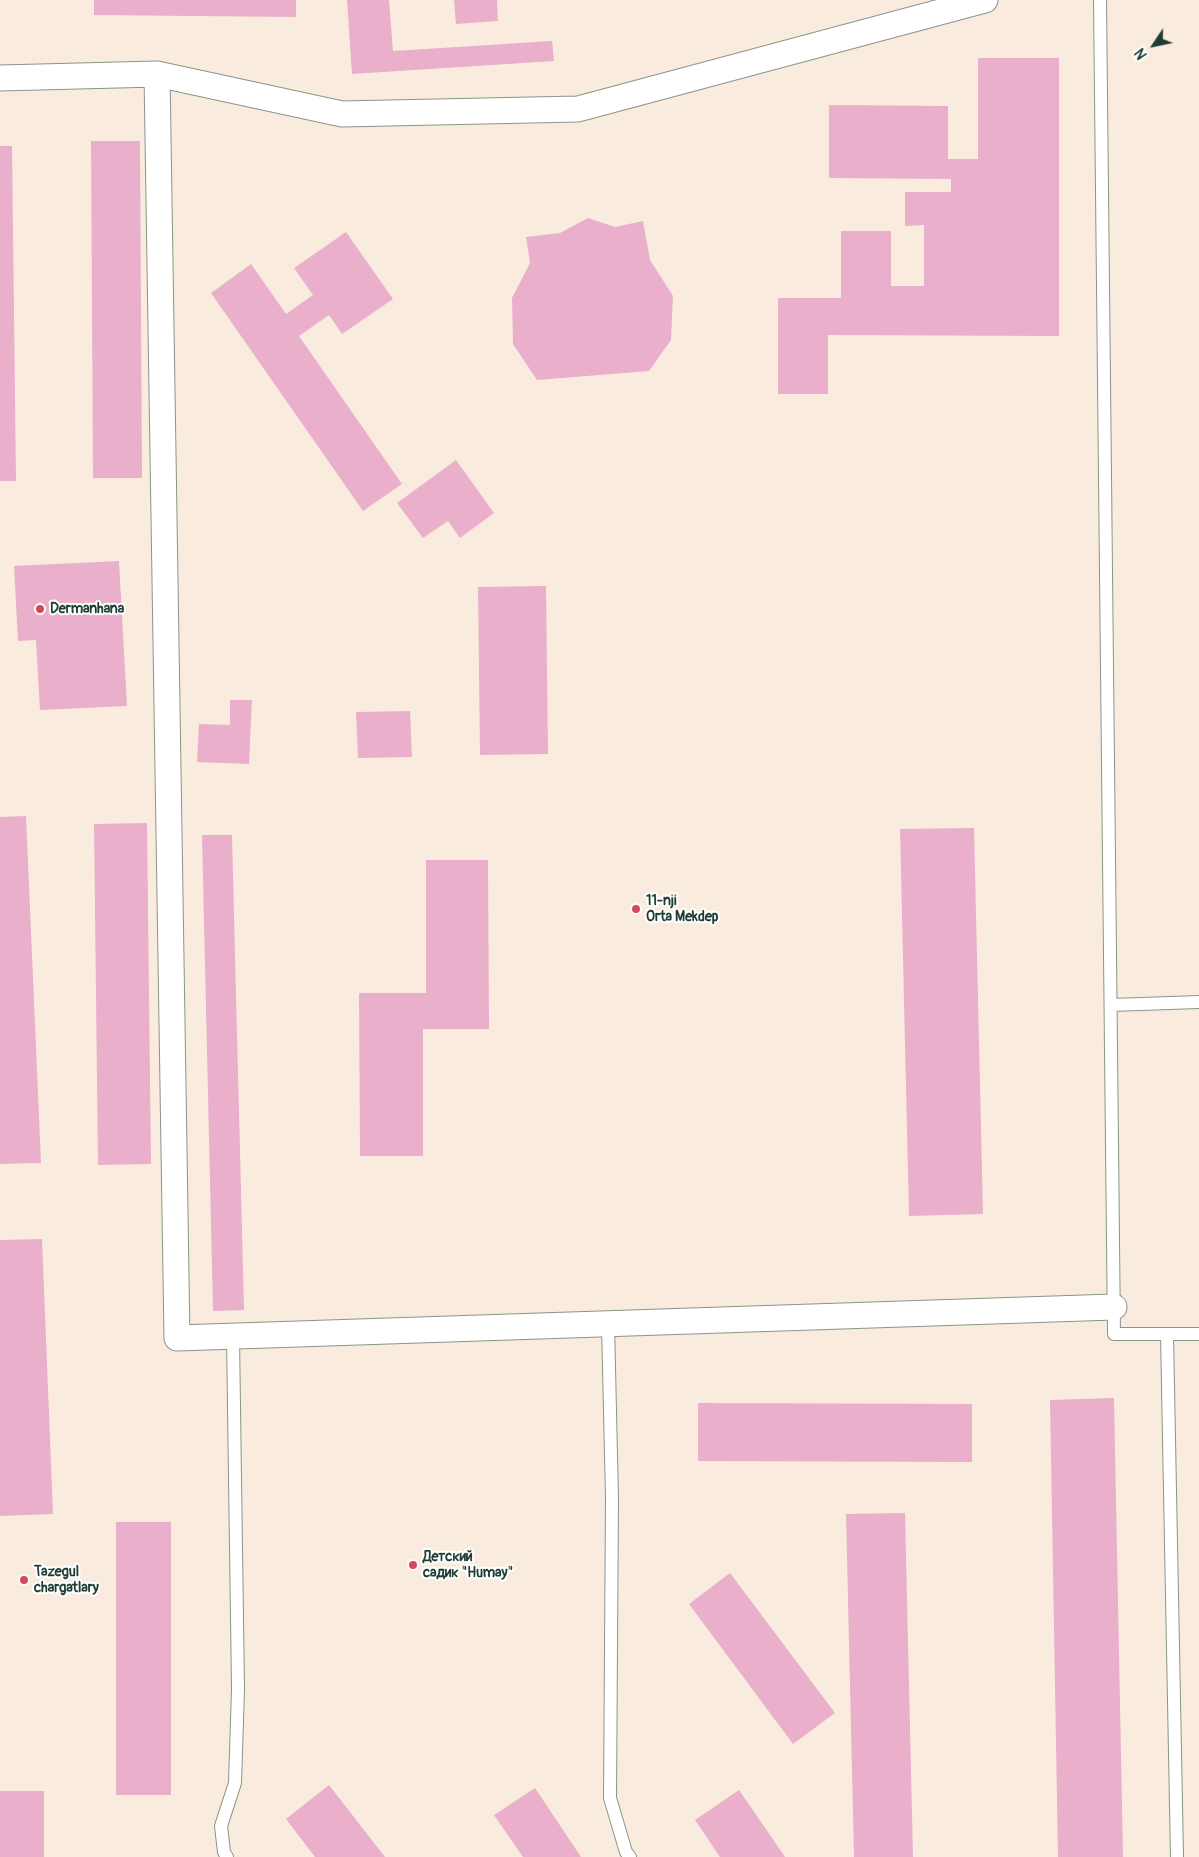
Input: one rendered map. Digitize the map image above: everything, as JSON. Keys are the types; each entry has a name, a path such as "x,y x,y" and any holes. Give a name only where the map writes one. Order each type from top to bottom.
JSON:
{"street":[{"path":"0,78 156,74 342,114 578,109 985,0"},
{"path":"156,74 177,1338 1114,1307"}],"lane":[{"path":"1100,0 1114,1334 1199,1334"},
{"path":"1111,1005 1199,1002"},
{"path":"608,1324 612,1498 610,1798 626,1852 630,1857"},
{"path":"1167,1334 1177,1857"},
{"path":"227,1857 224,1852 222,1826 235,1782 238,1689 233,1336"}],"building":[{"path":"94,0 296,0 296,17 94,15"},
{"path":"347,0 389,0 393,51 552,41 554,61 352,74"},
{"path":"454,0 497,0 498,21 456,24"},
{"path":"978,58 1059,58 1059,336 828,335 828,394 778,394 778,298 841,298 841,231 891,231 891,286 924,286 924,225 905,226 905,192 951,192 951,179 829,178 829,105 948,106 948,159 978,159"},
{"path":"91,141 140,141 142,478 93,478"},
{"path":"0,146 12,146 16,481 0,481"},
{"path":"588,218 615,227 643,221 650,260 673,296 671,340 649,371 537,380 513,344 512,298 530,263 526,237 560,233"},
{"path":"346,232 393,299 342,334 329,315 299,336 402,484 363,511 211,293 251,264 286,314 313,295 294,268"},
{"path":"456,460 494,513 460,538 448,521 423,538 397,503"},
{"path":"119,561 127,706 40,710 36,640 18,641 14,566"},
{"path":"546,586 548,754 480,755 478,587"},
{"path":"230,700 252,700 249,764 197,762 199,724 230,725"},
{"path":"410,711 412,757 358,758 356,712"},
{"path":"26,816 41,1163 0,1164 0,817"},
{"path":"147,823 151,1164 98,1165 94,824"},
{"path":"974,828 983,1214 909,1216 900,829"},
{"path":"202,835 232,835 244,1310 213,1311"},
{"path":"426,860 488,860 489,1029 423,1029 423,1156 360,1156 359,993 426,993"},
{"path":"42,1239 53,1514 0,1516 0,1240"},
{"path":"1114,1398 1123,1857 1058,1857 1050,1400"},
{"path":"698,1403 972,1404 972,1462 698,1461"},
{"path":"905,1513 913,1857 854,1857 846,1514"},
{"path":"116,1522 171,1522 171,1795 116,1795"},
{"path":"730,1573 835,1713 793,1744 689,1604"},
{"path":"329,1785 385,1857 315,1857 286,1819"},
{"path":"535,1788 581,1857 523,1857 494,1815"},
{"path":"739,1790 785,1857 720,1857 695,1820"},
{"path":"0,1791 44,1791 44,1857 0,1857"}],"place":[{"name":"Dermanhana","path":"40,609"},
{"name":"11-nji Orta Mekdep","path":"636,909"},
{"name":"Детский садик \"Humay\"","path":"413,1565"},
{"name":"Tazegul chargatlary","path":"24,1580"}]}
